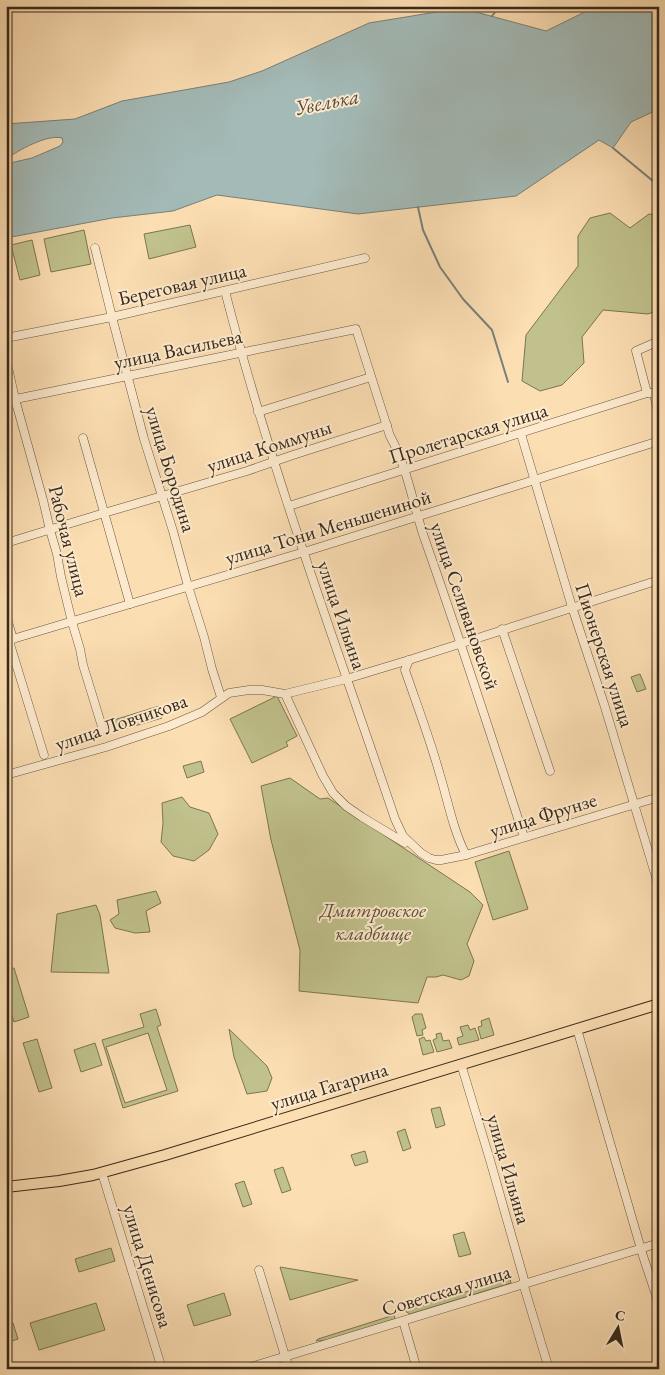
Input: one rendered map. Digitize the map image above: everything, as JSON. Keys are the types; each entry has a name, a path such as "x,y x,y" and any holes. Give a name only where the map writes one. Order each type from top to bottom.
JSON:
{"main road":[{"name":"улица Гагарина","path":"6,1187 58,1181 102,1173 659,1004"}],"street":[{"name":"улица Бородина","path":"95,248 144,439 221,697"},
{"name":"Береговая улица","path":"6,338 112,317 365,258"},
{"name":"улица Ильина","path":"225,291 258,412 346,679 395,819 403,836 421,853"},
{"name":"улица Васильева","path":"6,401 356,329"},
{"name":"улица Селивановской","path":"356,329 390,436 400,456 417,517 461,643 524,837"},
{"path":"647,393 636,351 659,341"},
{"name":"Рабочая улица","path":"6,359 15,399 58,554 61,577 83,665 103,730"},
{"path":"258,412 371,377"},
{"name":"Пролетарская улица","path":"289,506 647,393 658,394"},
{"path":"658,394 655,403 659,416"},
{"name":"улица Коммуны","path":"6,543 162,497 387,425"},
{"name":"Пионерская улица","path":"520,434 659,886"},
{"path":"83,438 130,604"},
{"name":"улица Тони Меньшениной","path":"10,640 304,552 659,441"},
{"name":"улица Ловчикова","path":"6,775 106,747 169,726 202,712 228,693 262,690 286,694 346,679 659,580"},
{"path":"6,615 10,640 44,755"},
{"path":"502,629 550,771"},
{"path":"405,670 409,660"},
{"path":"397,664 405,670 450,805 458,839 466,855"},
{"name":"улица Ильина","path":"286,694 333,793 346,806 362,817 436,860"},
{"name":"улица Фрунзе","path":"436,860 466,855 659,796"},
{"path":"577,1029 659,1304"},
{"name":"улица Ильина","path":"461,1064 492,1165 549,1369"},
{"name":"улица Денисова","path":"102,1173 162,1369"},
{"name":"Советская улица","path":"244,1369 659,1243"},
{"path":"260,1270 290,1369"},
{"path":"403,1320 417,1369"}],"green space":[{"path":"610,213 630,228 649,214 659,215 659,310 648,314 603,310 582,337 584,363 562,385 540,391 522,381 526,335 578,266 578,236 590,218"},
{"path":"190,225 196,247 149,259 144,234"},
{"path":"84,230 91,264 51,272 44,239"},
{"path":"32,240 40,275 20,280 11,245"},
{"path":"640,674 646,689 637,692 631,677"},
{"path":"277,696 297,736 286,742 288,746 252,763 230,719"},
{"path":"159,706 162,718 117,731 114,720"},
{"path":"201,761 204,772 187,778 183,766"},
{"name":"Дмитровское кладбище","path":"290,778 320,799 328,798 470,892 483,905 467,944 474,961 469,976 461,980 443,975 427,977 418,1003 299,991 300,950 271,840 261,786"},
{"path":"182,797 190,807 209,813 218,834 209,850 194,861 173,856 161,842 163,823 162,803"},
{"path":"509,851 528,909 493,920 475,862"},
{"path":"156,891 161,903 146,911 150,932 135,933 115,928 110,920 119,914 117,900"},
{"path":"96,905 100,915 109,973 51,972 57,914"},
{"path":"14,968 29,1017 14,1022 6,997 6,970"},
{"path":"156,1009 161,1025 157,1027 178,1091 123,1108 102,1040 144,1027 140,1014","holes":["148,1033 167,1090 125,1103 106,1047"]},
{"path":"415,1014 422,1014 426,1028 422,1030 423,1035 417,1036 412,1017"},
{"path":"489,1018 494,1035 481,1039 478,1027 482,1026 481,1021"},
{"path":"468,1025 470,1030 475,1028 479,1040 459,1045 457,1038 463,1036 460,1027"},
{"path":"229,1029 267,1066 272,1078 267,1091 247,1094 234,1057"},
{"path":"441,1033 443,1041 449,1040 452,1048 437,1052 433,1040 437,1038 436,1034"},
{"path":"424,1037 426,1041 430,1040 434,1052 423,1055 419,1039"},
{"path":"37,1039 52,1088 39,1092 23,1043"},
{"path":"95,1043 102,1065 81,1072 74,1050"},
{"path":"440,1107 445,1125 436,1128 431,1109"},
{"path":"405,1129 411,1148 403,1151 397,1132"},
{"path":"365,1151 368,1162 355,1166 351,1155"},
{"path":"283,1167 291,1190 282,1193 274,1170"},
{"path":"244,1181 252,1204 243,1207 235,1184"},
{"path":"464,1232 471,1254 459,1257 453,1235"},
{"path":"111,1248 115,1261 79,1272 75,1259"},
{"path":"280,1267 358,1280 290,1300"},
{"path":"510,1278 511,1283 410,1314 405,1311"},
{"path":"224,1293 231,1315 194,1326 187,1305"},
{"path":"96,1303 105,1330 39,1350 30,1323"},
{"path":"394,1315 395,1319 327,1340 316,1341 318,1339"},
{"path":"13,1323 18,1339 6,1343 6,1325"}],"water":[{"name":"Увелька","path":"597,6 659,6 659,109 631,122 613,148 599,140 516,196 358,214 217,195 173,211 112,218 6,238 6,164 32,158 60,146 63,142 62,138 49,138 25,147 6,159 6,124 75,119 122,101 229,82 262,71 369,23 461,8 546,31"}],"waterway":[{"path":"492,16 500,6"},
{"path":"613,148 659,186"},
{"path":"418,207 423,230 440,267 463,299 492,330 508,382"}]}
